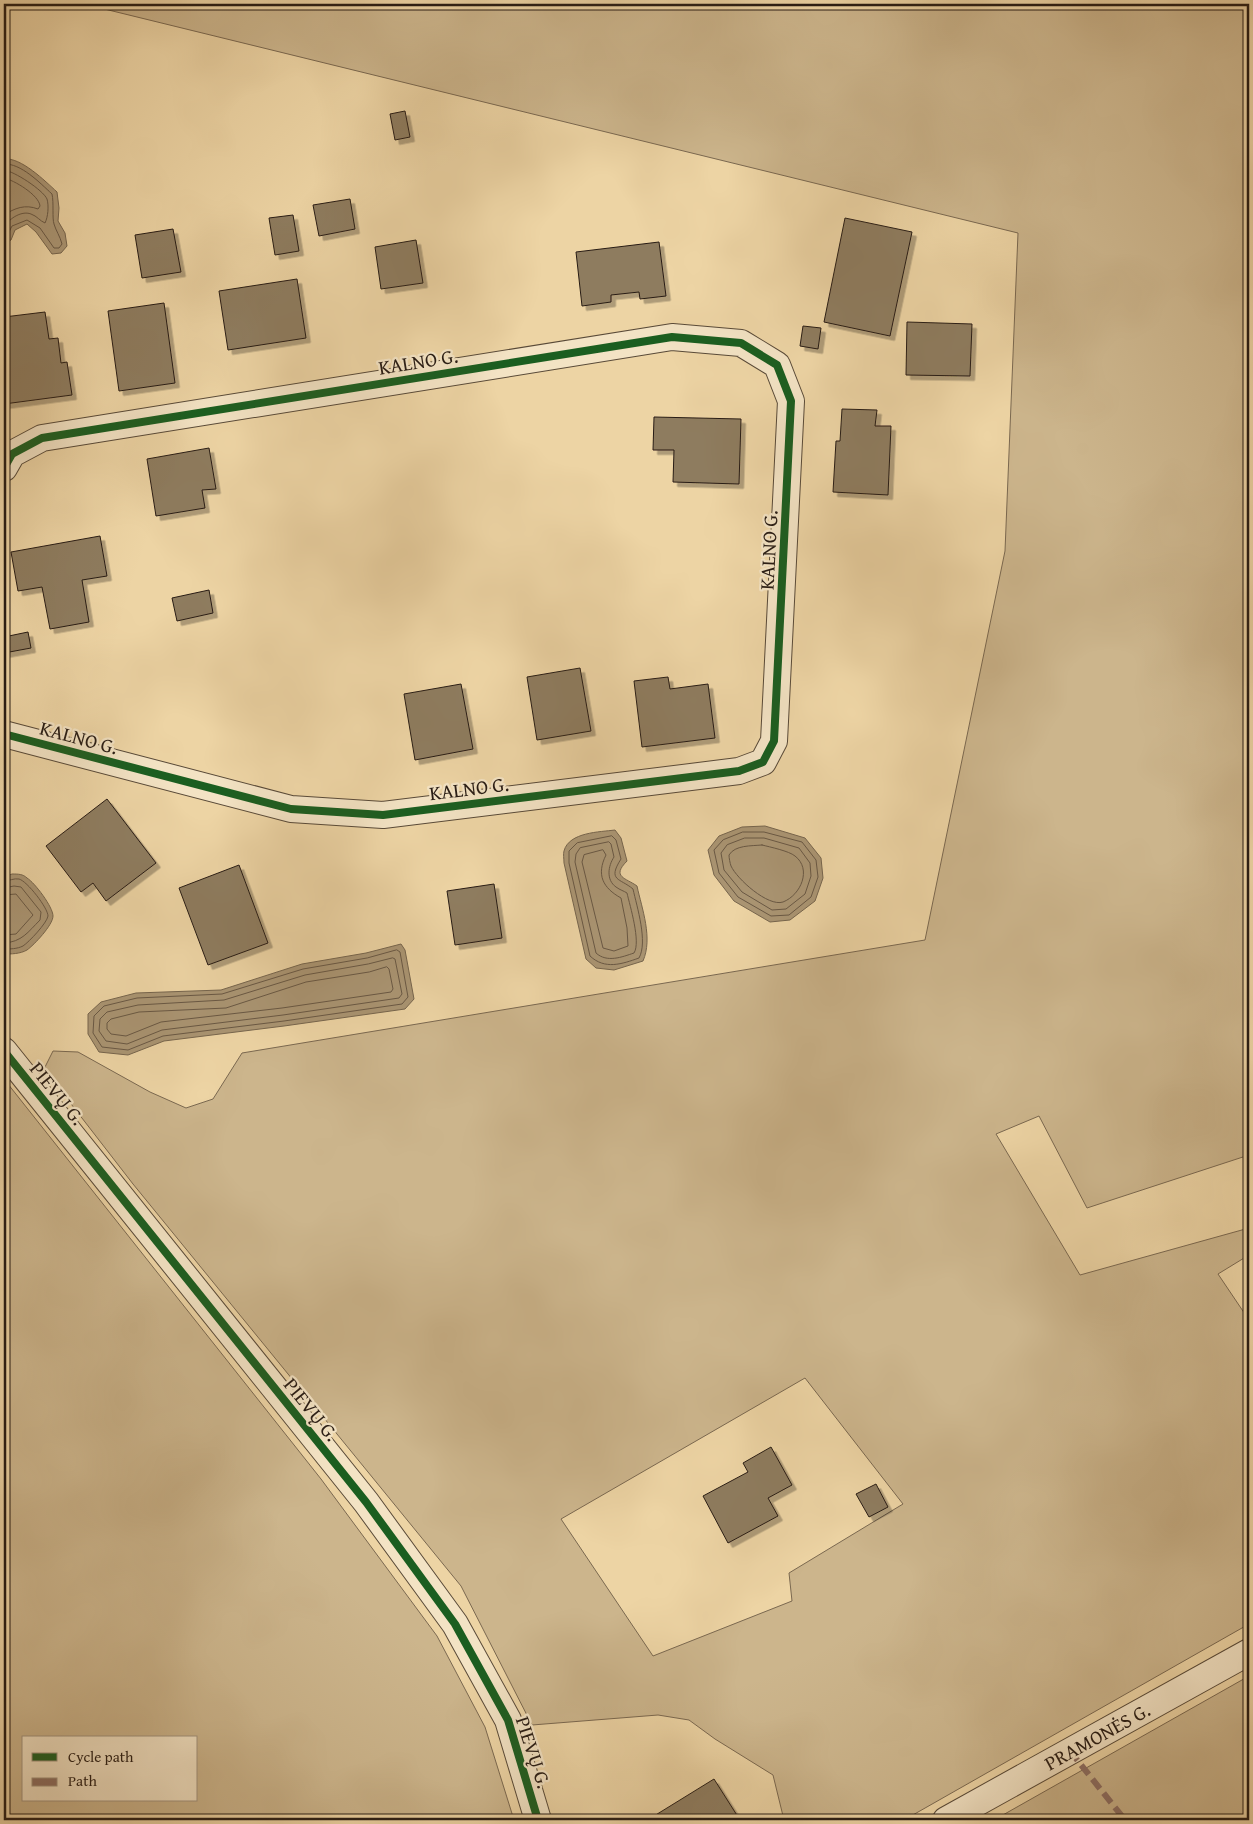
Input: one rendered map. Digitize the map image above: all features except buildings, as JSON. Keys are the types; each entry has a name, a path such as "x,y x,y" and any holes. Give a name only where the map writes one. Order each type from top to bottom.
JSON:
{"street":[{"name":"KALNO G.","path":"4,468 12,454 42,438 672,337 741,343 777,365 792,401 774,742 763,762 739,771 383,815 291,810 4,734"},
{"name":"PIEVŲ G.","path":"4,1051 366,1502 455,1624 508,1720 538,1820"},
{"name":"PRAMONĖS G.","path":"946,1820 1249,1652"}],"shaded area":[{"path":"84,4 1249,4 1249,1155 1087,1208 1039,1116 996,1134 1080,1275 1249,1228 1249,1255 1218,1274 1249,1320 1249,1624 904,1820 784,1820 773,1775 715,1739 689,1720 658,1715 532,1725 461,1586 133,1184 44,1069 53,1051 78,1052 150,1092 186,1108 213,1099 242,1053 925,940 1005,551 1018,233","holes":["805,1378 903,1504 789,1573 792,1601 653,1656 561,1519"]},
{"path":"4,1079 321,1479 437,1636 485,1727 514,1820 4,1820"},
{"path":"1249,1676 1249,1820 994,1820"}],"water":[{"path":"4,159 11,159 25,166 57,192 58,221 65,233 67,246 61,253 52,254 36,232 27,224 15,230 11,240 4,244"},
{"path":"765,826 805,838 821,858 823,878 815,901 790,920 770,922 734,901 714,875 708,850 719,836 742,827"},
{"path":"615,830 621,838 627,861 622,866 620,874 637,886 646,924 647,943 643,961 614,970 596,968 586,959 564,863 564,851 572,840 578,837"},
{"path":"12,874 24,876 34,885 47,901 53,916 47,929 27,950 4,954 4,877"},
{"path":"401,944 405,950 414,999 405,1009 164,1041 128,1055 99,1052 88,1034 88,1014 101,1002 136,993 221,990 302,964 366,953"}],"marked path":[{"path":"1070,1751 1125,1820"}],"cycle path":[{"path":"4,468 12,454 42,438 672,337 741,343 777,365 791,401 774,741 763,762 739,771 383,815 291,809 4,734"},
{"path":"4,1051 366,1502 455,1624 508,1720 538,1820"}]}
